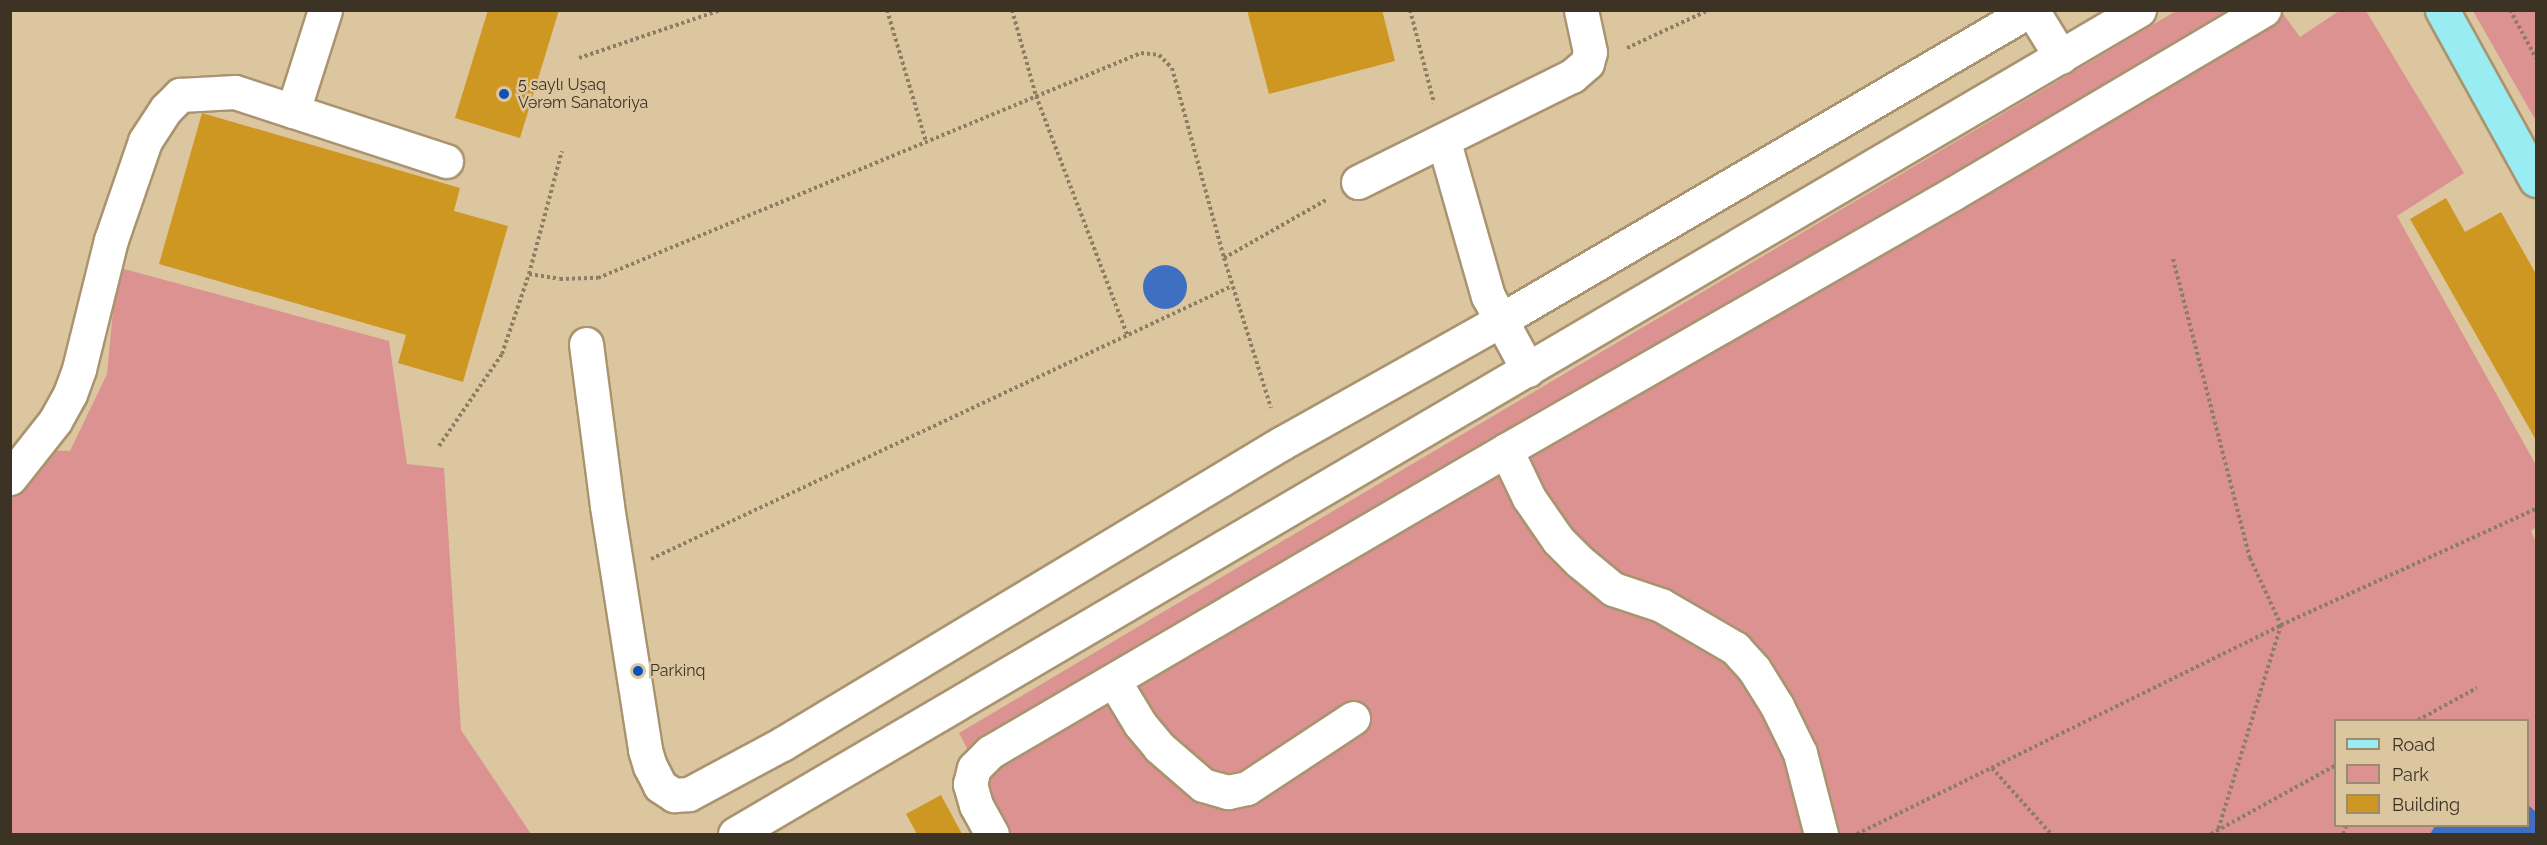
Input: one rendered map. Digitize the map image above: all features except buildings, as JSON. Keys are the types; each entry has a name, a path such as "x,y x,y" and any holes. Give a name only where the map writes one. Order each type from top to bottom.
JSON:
{"main road":[{"path":"2442,10 2536,180"}],"street":[{"path":"293,111 326,10"},
{"path":"1358,182 1444,142 1572,76 1587,63 1590,52 1581,10"},
{"path":"586,344 617,575 650,766 660,786 674,795 689,794 782,744 1282,443 1499,321 2031,10 2061,57"},
{"path":"735,834 2139,10"},
{"path":"992,834 976,805 970,784 974,768 990,752 1506,450 1954,193 2264,10"},
{"path":"10,478 55,421 70,394 79,369 111,240 145,141 166,109 180,95 235,92 446,161"},
{"path":"1444,142 1488,296 1499,321 1528,370"},
{"path":"1506,450 1529,498 1558,540 1579,561 1613,589 1661,605 1719,638 1735,648 1754,669 1776,705 1800,753 1821,834"},
{"path":"1114,681 1140,723 1159,747 1203,785 1228,792 1247,788 1353,718"}],"path":[{"path":"579,58 721,10"},
{"path":"887,10 926,142"},
{"path":"1012,10 1036,96 1128,337"},
{"path":"1410,10 1444,142"},
{"path":"1590,52 1622,50 1709,10"},
{"path":"2510,10 2536,58"},
{"path":"529,274 561,279 598,278 1141,53 1159,55 1172,68 1232,286 1282,443"},
{"path":"439,446 502,354 529,274 562,151"},
{"path":"1224,258 1358,182"},
{"path":"2173,259 2250,558 2281,626 2218,830"},
{"path":"617,575 1128,337 1232,286"},
{"path":"1857,834 2281,626 2536,508"},
{"path":"2420,719 2477,688"},
{"path":"2211,834 2334,766"},
{"path":"1991,768 2051,834"}],"green space":[{"path":"2176,11 2281,11 2300,37 2339,11 2366,11 2464,173 2397,216 2536,465 2536,527 2531,531 2536,542 2536,834 1011,834 959,733"},
{"path":"2473,11 2536,11 2536,121"},
{"path":"117,267 389,341 407,464 444,468 461,730 531,834 11,834 11,449 70,451 107,374"}],"water":[{"path":"1165,265 1174,266 1181,271 1186,278 1186,296 1181,303 1174,308 1165,309 1156,308 1149,303 1144,296 1143,287 1144,278 1149,271 1156,266"},
{"path":"2529,806 2536,812 2536,834 2430,834 2434,827 2529,827"}],"place":[{"name":"5 saylı Uşaq Vərəm Sanatoriya","path":"504,94"},
{"name":"Parkinq","path":"638,671"}]}
